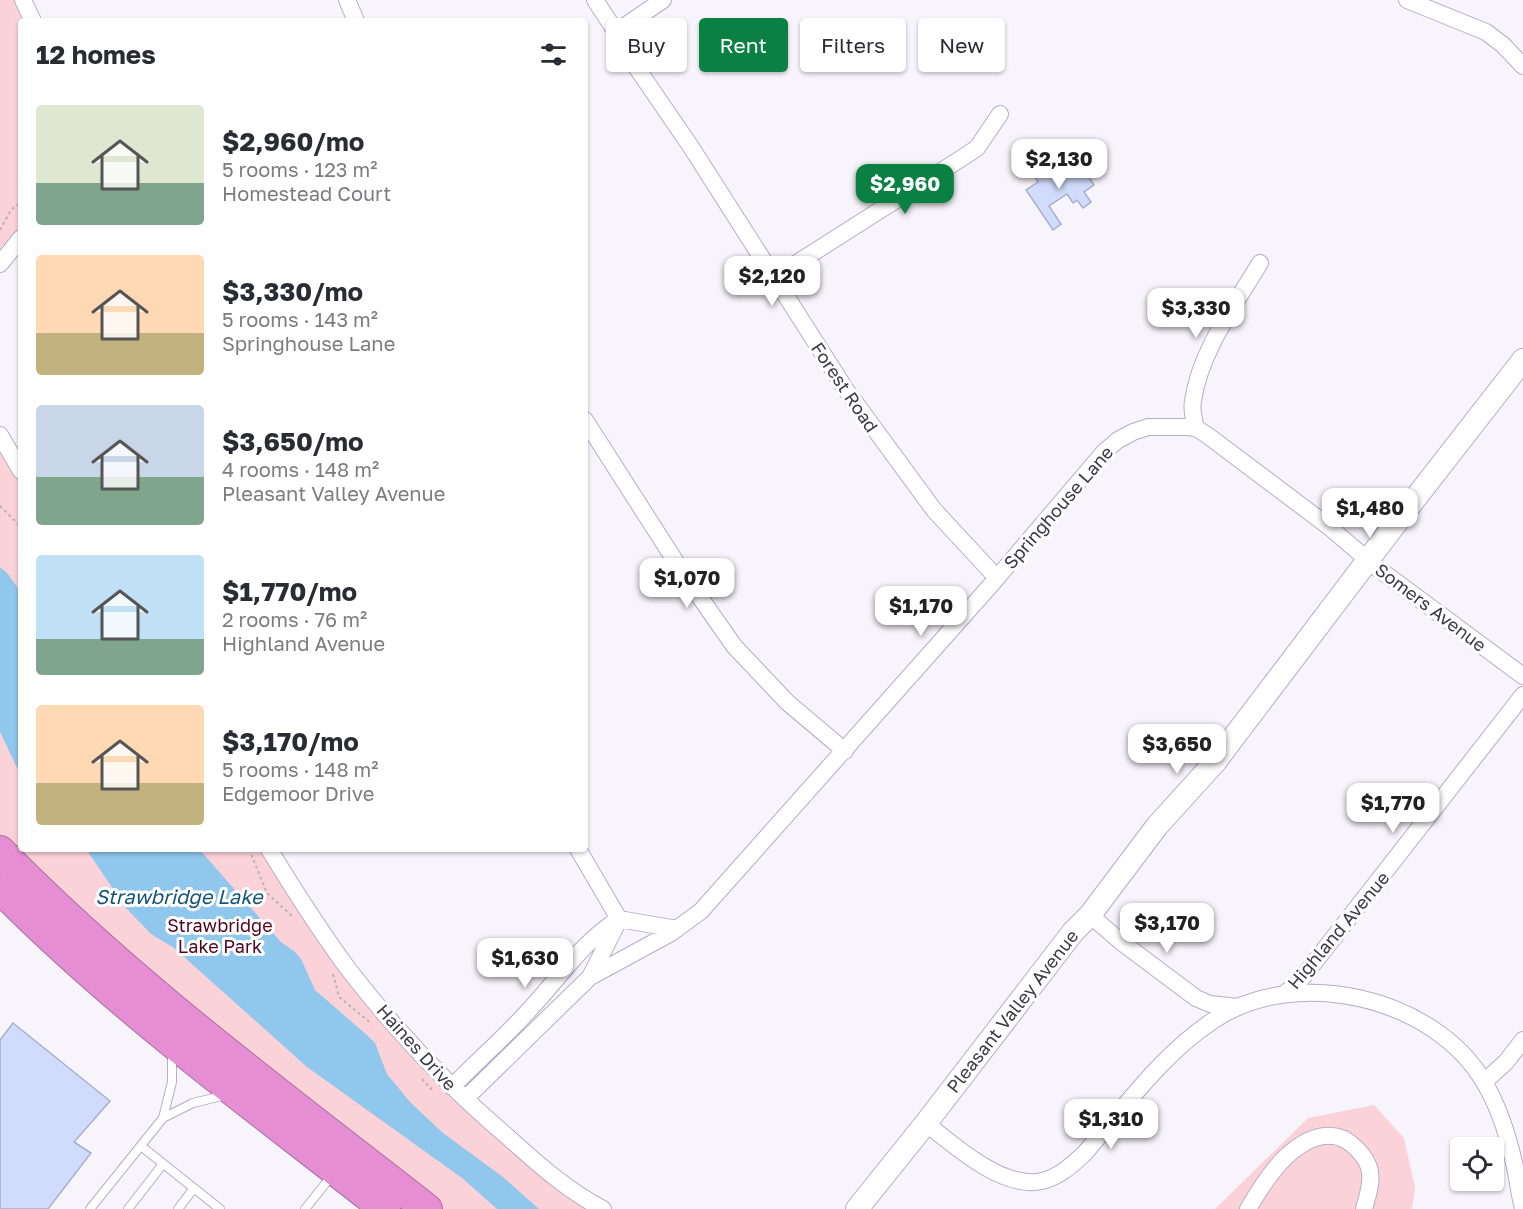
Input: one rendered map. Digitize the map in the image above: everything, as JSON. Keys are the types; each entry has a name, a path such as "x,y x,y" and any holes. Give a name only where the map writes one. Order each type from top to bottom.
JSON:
{"highway":[{"path":"0,851 67,917 129,973 427,1209"},
{"path":"0,888 75,960 171,1040 385,1209"}],"street":[{"path":"22,0 31,18"},
{"path":"347,0 355,18"},
{"name":"Forest Road","path":"595,0 607,18"},
{"path":"637,18 663,0"},
{"path":"1407,0 1486,32 1503,45 1523,66"},
{"name":"Forest Road","path":"640,72 692,147 840,382 934,510 997,578"},
{"path":"775,277 977,148 999,114"},
{"path":"0,264 18,242"},
{"path":"1196,428 1192,402 1202,369 1216,338 1260,263"},
{"name":"Pleasant Valley Avenue","path":"856,1209 926,1123 1074,932 1090,915 1157,826 1215,762 1523,360"},
{"path":"588,425 681,570 734,646 787,702 844,751"},
{"name":"Springhouse Lane","path":"465,1098 590,977 677,929 713,898 997,578 1092,465 1118,440 1149,427 1196,428"},
{"name":"Somers Avenue","path":"1196,428 1328,525 1368,560 1523,676"},
{"path":"0,435 18,466"},
{"name":"Highland Avenue","path":"1284,994 1299,982 1523,695"},
{"name":"Haines Drive","path":"271,852 308,912 350,971 407,1040 452,1087 534,1161 603,1209"},
{"path":"580,852 619,919"},
{"path":"1090,915 1196,998 1210,1004 1239,1007"},
{"path":"452,1087 516,1025 597,934 619,919 677,929"},
{"name":"Springhouse Lane","path":"590,977 619,919"},
{"path":"926,1123 963,1152 1008,1178 1025,1183 1042,1181 1056,1176 1084,1154 1174,1052 1216,1018 1239,1007 1284,994 1348,994 1401,1011 1418,1020 1463,1053 1484,1082 1505,1132 1516,1168 1523,1208"},
{"path":"1484,1082 1506,1062 1523,1040"},
{"path":"1248,1209 1280,1166 1299,1146 1311,1140 1334,1136 1355,1148 1365,1159 1370,1170 1371,1183 1364,1209"}],"lane":[{"path":"90,1209 163,1118 172,1082 171,1040"},
{"path":"163,1118 193,1103 238,1093"},
{"path":"141,1146 220,1209"},
{"path":"129,1209 163,1164"},
{"path":"305,1209 336,1170"},
{"path":"178,1209 194,1188"}],"path":[{"path":"0,230 11,210 18,204"},
{"path":"0,506 18,524"}],"green space":[{"path":"0,0 23,0 32,18 18,18 18,243 0,265"},
{"name":"Strawbridge Lake Park","path":"0,434 18,464 18,852 270,852 308,912 464,1098 607,1209 427,1209 0,851"},
{"path":"1374,1105 1404,1138 1415,1188 1412,1209 1215,1209 1308,1118"}],"water":[{"path":"0,567 18,588 18,770 0,732"},
{"name":"Strawbridge Lake","path":"88,852 202,852 281,942 301,959 315,990 375,1043 387,1074 410,1102 443,1133 503,1177 539,1209 497,1209 462,1178 307,1067 174,948 151,934 126,908"}],"building":[{"path":"1080,164 1094,185 1084,192 1091,202 1083,208 1077,200 1073,203 1067,194 1049,206 1061,224 1053,230 1026,190 1038,182 1033,174 1043,167 1050,177 1065,167 1068,172"},
{"path":"13,1023 110,1101 74,1142 91,1153 48,1209 0,1209 0,1040"}]}
